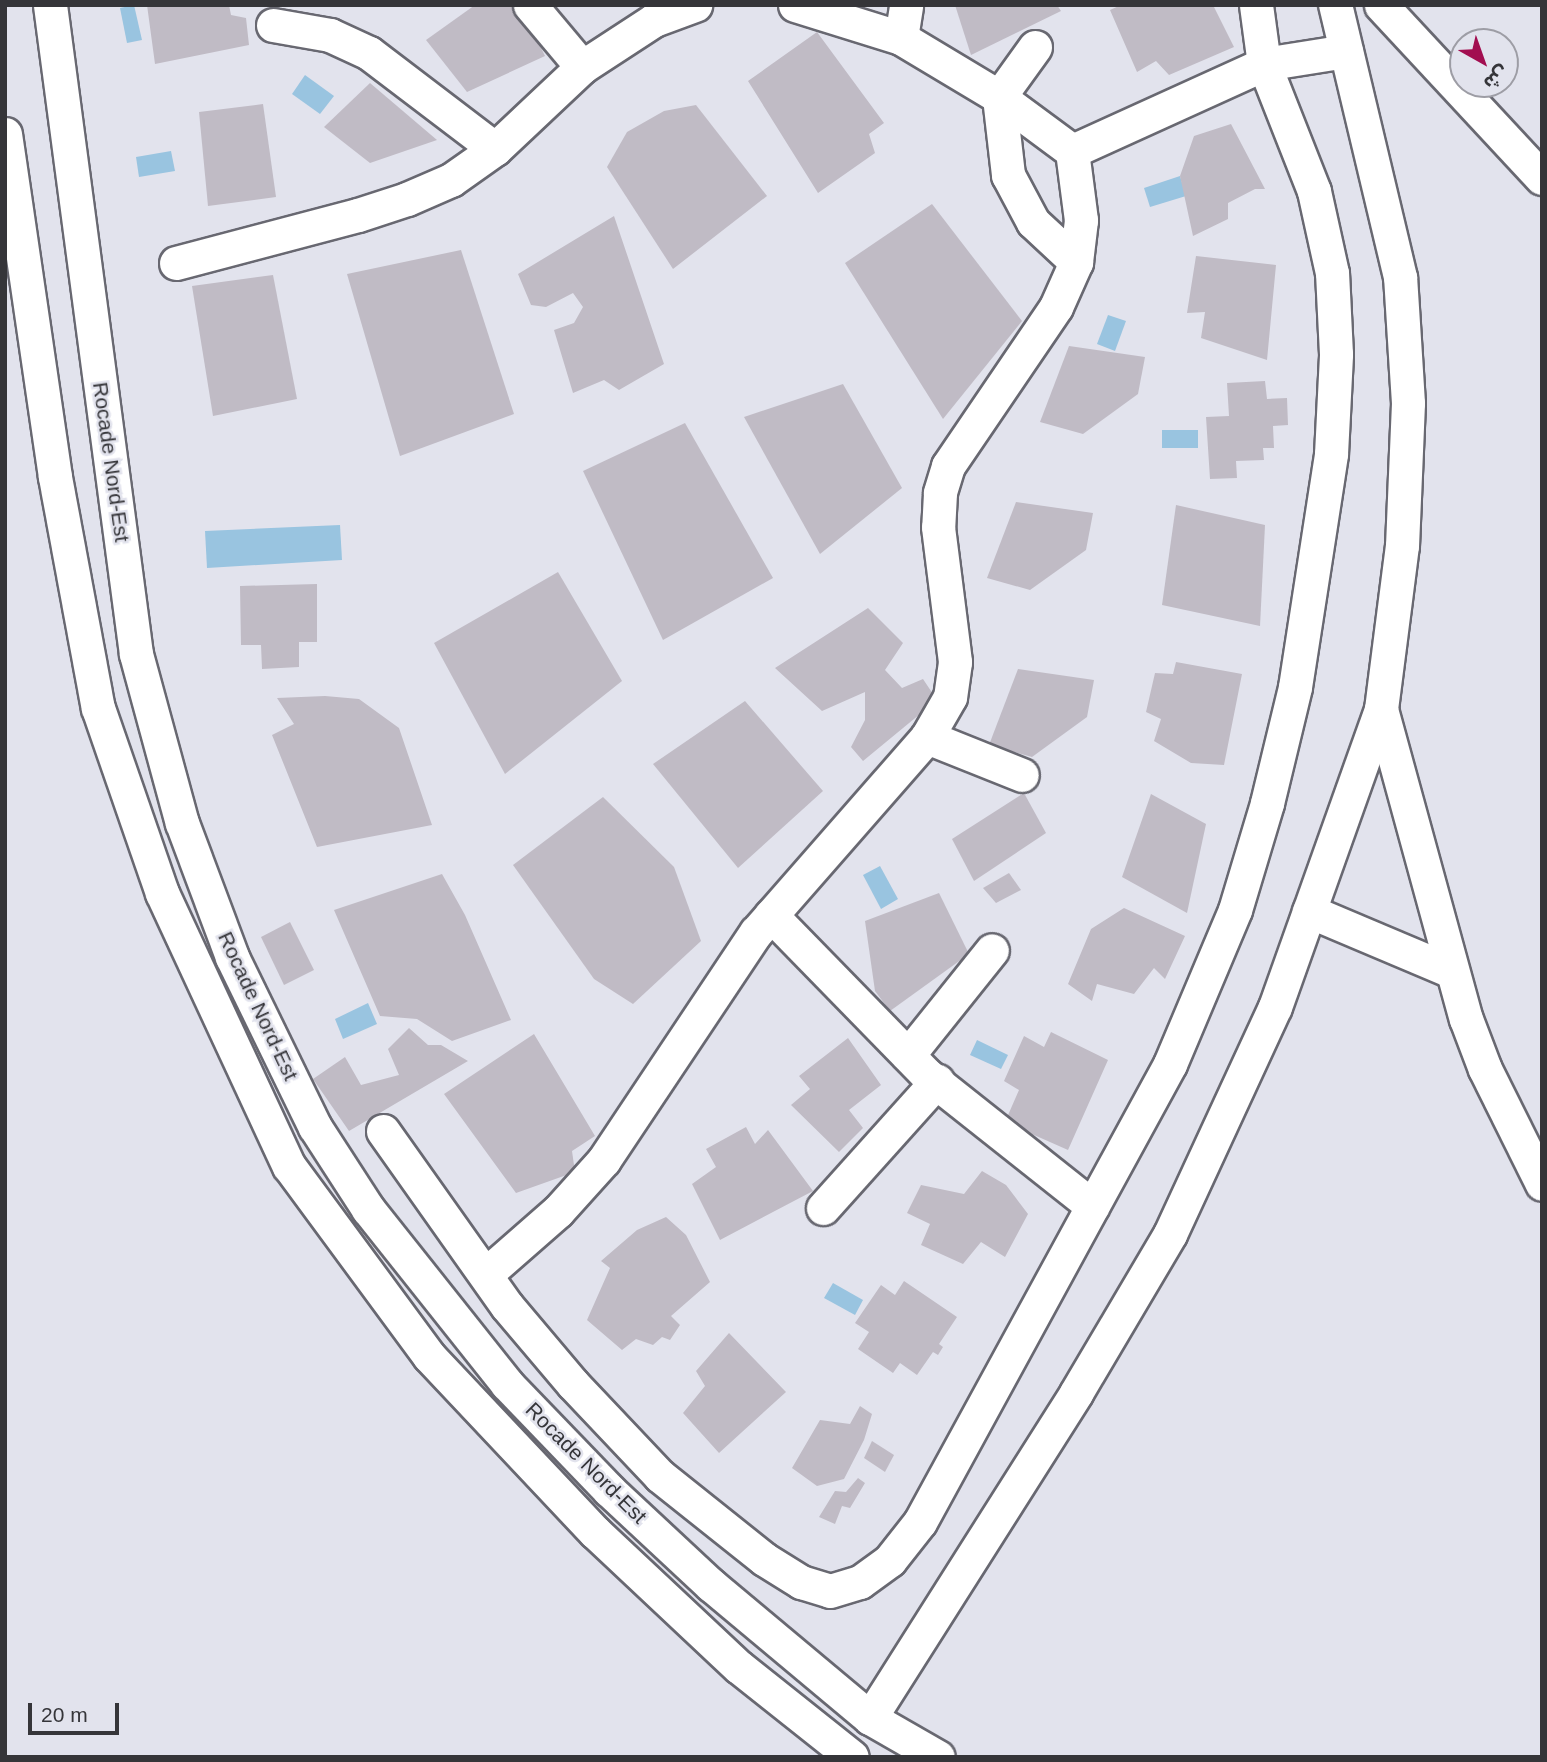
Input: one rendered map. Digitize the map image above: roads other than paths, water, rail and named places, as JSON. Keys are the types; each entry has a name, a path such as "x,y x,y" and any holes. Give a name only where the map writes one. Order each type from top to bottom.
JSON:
{"street":[{"name":"Rocade Nord-Est","path":"50,5 136,653 183,823 232,957 323,1139 368,1209 507,1384 609,1490 711,1585 870,1718 938,1757"},
{"path":"530,5 582,67"},
{"path":"486,1275 558,1211 604,1160 756,932 928,737 950,697 955,662 938,527 940,494 948,466 1056,307 1076,262 1081,220 1072,151 999,97 901,38 795,5"},
{"path":"901,38 906,5"},
{"path":"383,1131 507,1306 573,1384 660,1476 764,1559 801,1583 830,1591 860,1582 890,1560 920,1522 1170,1064 1235,910 1267,803 1295,687 1331,454 1336,354 1332,273 1314,191 1264,64 1256,5"},
{"path":"870,1718 1076,1393 1170,1234 1275,1007 1381,709 1402,546 1408,403 1399,277 1335,5"},
{"path":"1381,5 1542,178"},
{"path":"176,263 290,234 407,199 451,180 495,149 582,67 654,20 686,6"},
{"path":"272,25 330,35 369,53 495,149"},
{"path":"1035,47 999,97 1008,175 1019,201 1033,222 1076,262"},
{"path":"1072,151 1264,64 1346,51"},
{"name":"Rocade Nord-Est","path":"5,134 55,477 99,708 162,893 289,1166 429,1356 596,1532 739,1667 852,1757"},
{"path":"1381,709 1451,971 1485,1069 1542,1184"},
{"path":"928,737 1022,775"},
{"path":"1309,911 1451,971"},
{"path":"771,915 908,1055 1092,1206"},
{"path":"908,1055 992,950"},
{"path":"823,1208 937,1081"}],"water":[{"path":"134,5 142,40 127,43 120,8"},
{"path":"305,75 334,96 320,114 292,94"},
{"path":"171,151 175,171 139,177 136,157"},
{"path":"1180,176 1186,196 1150,207 1144,188"},
{"path":"1108,315 1126,321 1115,351 1097,344"},
{"path":"1162,430 1198,430 1198,448 1162,448"},
{"path":"340,525 342,560 207,568 205,531"},
{"path":"880,866 898,899 881,909 863,875"},
{"path":"368,1003 377,1024 343,1039 335,1019"},
{"path":"977,1040 1008,1055 1001,1069 970,1055"},
{"path":"833,1283 863,1300 855,1315 824,1298"}]}
